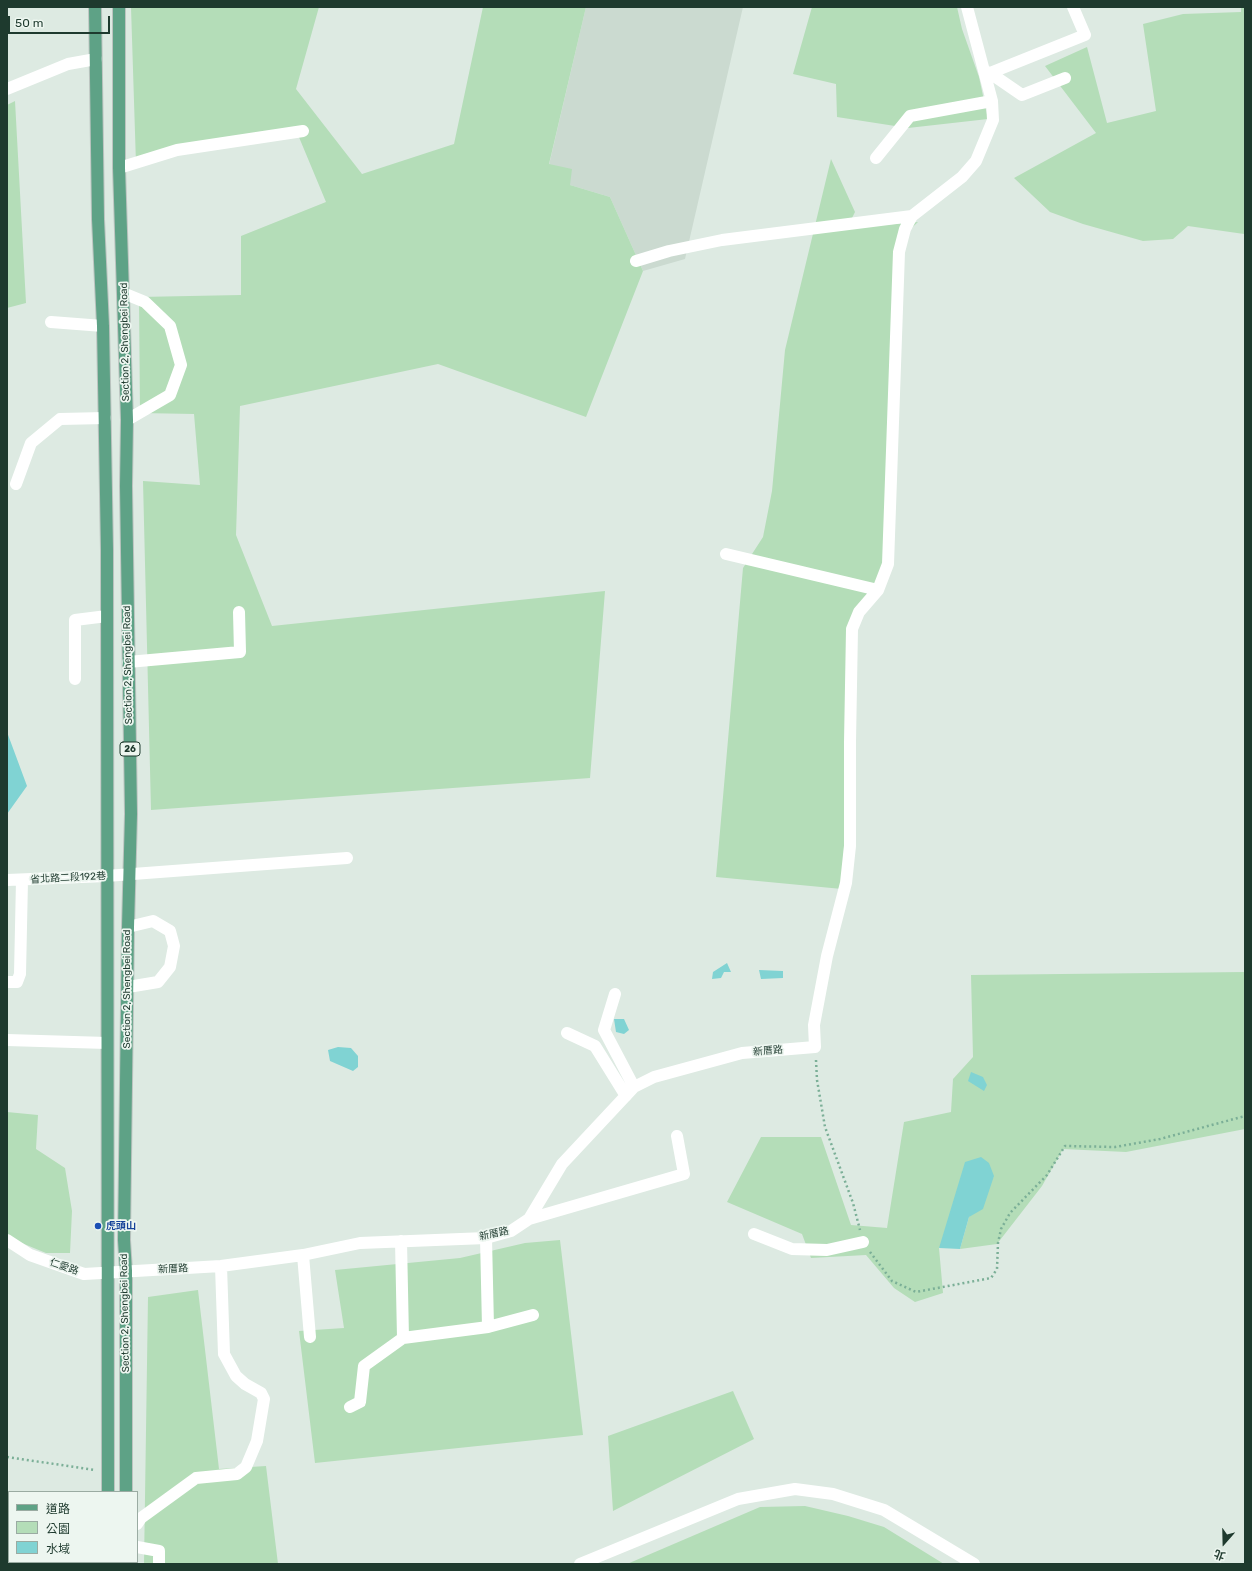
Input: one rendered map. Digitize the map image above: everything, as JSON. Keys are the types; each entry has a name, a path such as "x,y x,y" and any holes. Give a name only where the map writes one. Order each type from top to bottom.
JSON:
{"main road":[{"name":"Section 2, Shengbei Road","path":"95,7 98,219 103,326 105,418 107,616 106,876 108,1491"},
{"name":"Section 2, Shengbei Road","path":"119,7 119,168 127,420 126,486 130,814 124,1240 126,1271 126,1491"}],"street":[{"path":"815,1047 814,1025 827,956 846,883 850,846 852,629 860,612 878,590 888,564 898,252 904,229 912,216 962,177 976,161 993,120 992,101 987,72 966,7"},
{"path":"987,72 1085,35 1074,7"},
{"path":"7,89 68,64 96,59"},
{"path":"987,72 1022,95 1065,78"},
{"path":"876,158 910,116 992,101"},
{"path":"119,168 177,150 303,131"},
{"path":"636,261 669,251 722,240 912,216"},
{"path":"123,292 145,302 170,326 181,365 170,395 127,420"},
{"path":"51,322 103,326"},
{"path":"16,484 31,443 60,419 105,418"},
{"path":"726,554 878,590"},
{"path":"128,662 240,652 239,612"},
{"path":"75,679 75,620 107,616"},
{"name":"省北路二段192巷","path":"7,880 106,876 347,858"},
{"path":"7,982 18,982 20,974 22,880"},
{"path":"128,927 153,921 170,930 174,946 170,967 158,982 128,987"},
{"path":"616,994 604,1030 630,1092"},
{"path":"567,1034 595,1046 630,1092"},
{"path":"7,1040 107,1043"},
{"name":"新厝路","path":"126,1271 221,1266 303,1255 360,1243 486,1238 511,1231 529,1219 562,1164 630,1092 654,1077 742,1053 815,1047"},
{"path":"529,1219 684,1174 677,1136"},
{"path":"754,1234 792,1249 827,1250 863,1242"},
{"path":"486,1238 488,1327"},
{"name":"仁愛路","path":"7,1240 30,1255 84,1274 108,1274 126,1271"},
{"path":"401,1241 403,1338"},
{"path":"303,1255 310,1337"},
{"path":"138,1522 141,1518 196,1478 237,1474 246,1467 257,1440 264,1399 261,1393 245,1384 236,1376 224,1354 221,1266"},
{"path":"350,1407 360,1402 364,1366 403,1338 488,1327 533,1315"},
{"path":"580,1564 738,1499 795,1489 833,1494 884,1510 974,1564"},
{"path":"138,1547 159,1551 159,1564"}],"path":[{"path":"815,1047 817,1080 825,1127 853,1203 863,1242 892,1281 916,1292 991,1278 997,1269 998,1243 1001,1229 1010,1213 1047,1175 1065,1146 1114,1147 1160,1139 1245,1116"},
{"path":"7,1457 108,1471"}],"shaded area":[{"path":"586,7 743,7 685,259 643,271 610,197 570,185 549,165"}],"green space":[{"path":"131,7 319,7 296,89 362,174 454,144 483,7 586,7 549,164 572,169 570,185 610,197 643,271 586,417 438,364 240,406 236,535 272,626 605,591 590,778 151,810 143,481 200,485 194,414 140,413 139,297 241,295 241,236 326,202 296,130 136,164"},
{"path":"812,7 957,7 962,29 979,77 988,119 908,128 837,117 836,84 793,74"},
{"path":"1241,7 1245,7 1245,256 1244,234 1188,226 1173,239 1143,241 1083,224 1050,212 1014,178 1096,133 1045,66 1087,47 1107,123 1156,111 1143,24 1183,14 1241,12"},
{"path":"15,101 26,303 7,308 7,105"},
{"path":"831,159 855,212 847,228 918,222 903,236 883,574 855,621 842,889 716,877 743,568 763,537 772,491 785,350"},
{"path":"1245,972 1245,1129 1126,1152 1063,1149 1042,1186 997,1244 960,1249 969,1217 994,1176 939,1248 943,1293 915,1302 894,1288 866,1255 811,1258 802,1234 727,1202 761,1137 821,1137 851,1225 887,1228 904,1122 951,1112 953,1079 973,1057 971,975"},
{"path":"7,1112 38,1115 36,1149 65,1168 72,1211 70,1253 46,1253 7,1237"},
{"path":"560,1240 583,1435 315,1463 299,1331 344,1328 335,1270 460,1258 525,1243"},
{"path":"198,1290 219,1469 266,1466 278,1564 144,1564 148,1297"},
{"path":"733,1391 754,1439 613,1511 608,1436"},
{"path":"805,1506 848,1516 884,1527 944,1564 627,1564 760,1507"}],"water":[{"path":"7,732 27,786 7,814"},
{"path":"727,963 731,972 724,972 721,978 712,979 713,972"},
{"path":"759,970 783,971 783,978 761,979"},
{"path":"614,1019 624,1019 629,1030 624,1034 616,1032"},
{"path":"338,1047 351,1048 358,1056 358,1067 353,1071 330,1061 328,1050"},
{"path":"971,1072 983,1077 987,1085 984,1091 968,1081"},
{"path":"981,1157 989,1163 994,1176 983,1209 969,1217 960,1249 939,1248 965,1162"}],"place":[{"name":"虎頭山","path":"98,1226"}]}
